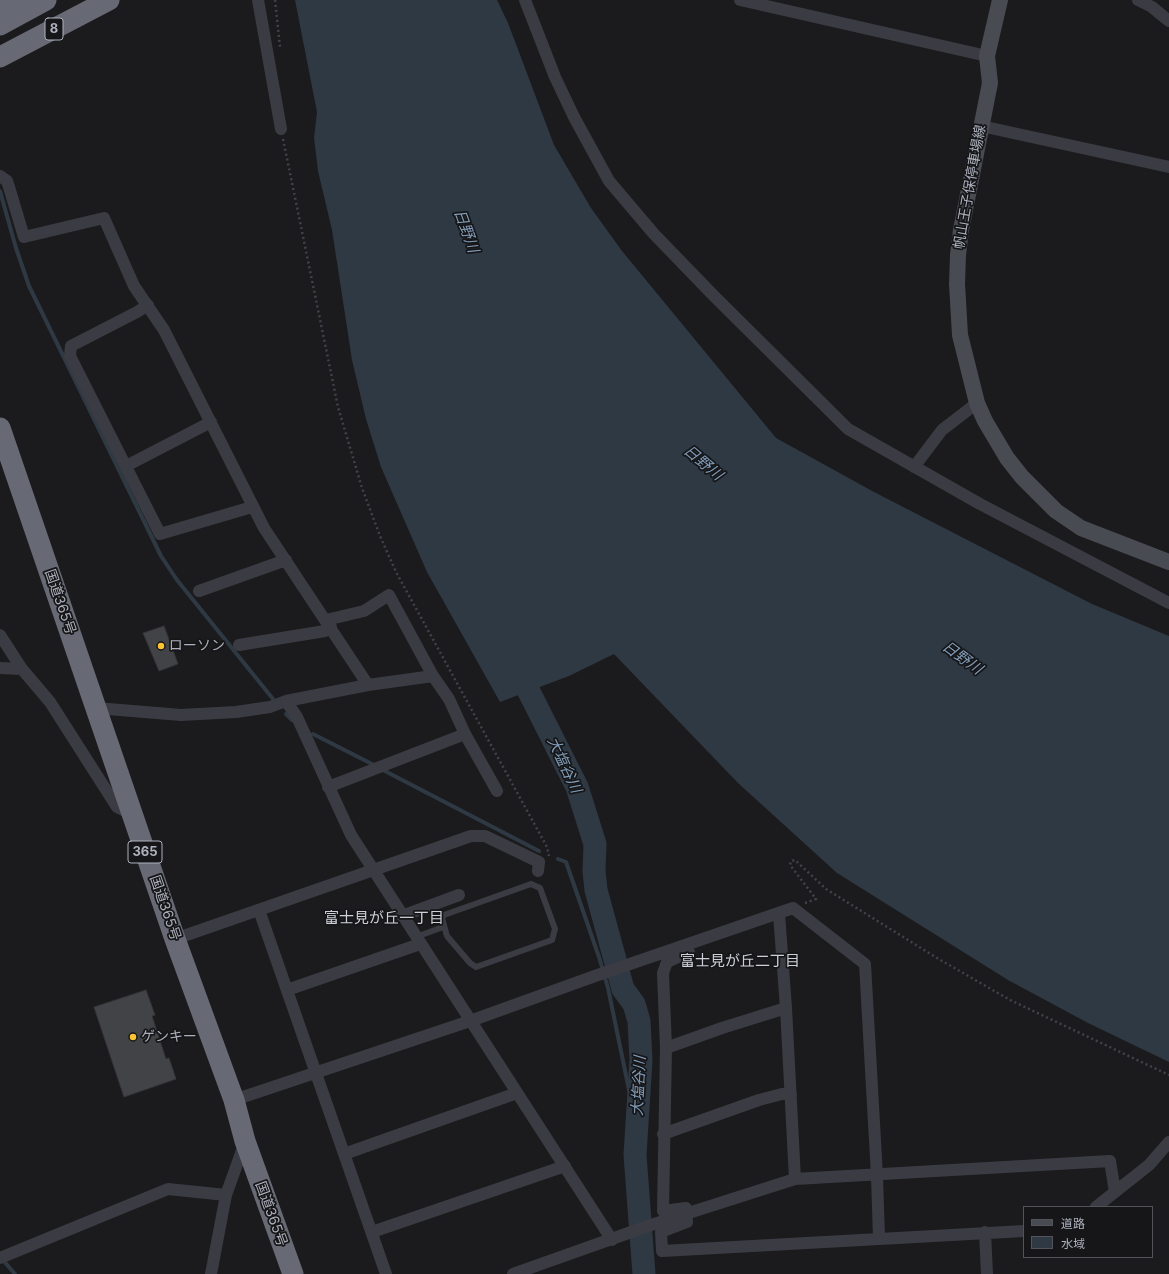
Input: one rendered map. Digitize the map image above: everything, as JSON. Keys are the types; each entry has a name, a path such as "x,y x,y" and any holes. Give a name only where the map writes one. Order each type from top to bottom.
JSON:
{"highway":[{"path":"0,7 13,0"},
{"name":"8","path":"0,25 46,0"},
{"name":"8","path":"0,45 82,0"},
{"name":"8","path":"0,58 109,0"},
{"name":"国道365号","path":"0,428 175,939 234,1100 246,1141 293,1274"}],"main road":[{"name":"帆山王子保停車場線","path":"1000,0 987,56 990,83 960,230 957,284 960,336 977,403 985,421 1007,458 1022,477 1056,511 1081,528 1169,562"}],"street":[{"path":"258,0 281,129"},
{"path":"525,0 555,77 574,117 609,182 654,234 848,429 914,467 1169,603"},
{"path":"740,0 987,56"},
{"path":"1138,0 1152,7 1169,21"},
{"path":"981,126 1169,167"},
{"path":"0,176 7,181 24,237 104,218 134,286 148,304 164,330 252,507 264,528 368,684"},
{"path":"148,304 138,312 71,346 70,356 160,534 252,507"},
{"path":"914,467 942,430 977,403"},
{"path":"126,466 210,422"},
{"path":"199,591 280,564 286,560"},
{"path":"240,645 325,630 328,624 364,611 389,595 433,676 449,699 465,734 497,791"},
{"path":"0,635 22,669 50,702 117,807 132,814"},
{"path":"0,668 22,669"},
{"path":"96,708 181,715 244,711 270,707 286,701 368,684 433,676"},
{"path":"286,701 296,717 350,835 612,1240"},
{"path":"328,787 465,734"},
{"path":"175,939 372,870 479,835 485,836 538,867"},
{"path":"402,916 459,895"},
{"path":"234,1100 470,1021 595,976 794,908 865,964 879,1238"},
{"path":"259,910 386,1274"},
{"path":"779,914 786,1008 795,1179"},
{"path":"708,938 692,951 667,962 662,974 666,1048 662,1211 684,1207 686,1208 687,1214 687,1222 661,1232 662,1251 1023,1231"},
{"path":"287,990 418,940"},
{"path":"666,1048 722,1028 786,1008"},
{"path":"344,1154 517,1092"},
{"path":"663,1134 759,1100 782,1094 791,1094"},
{"path":"211,1274 226,1195 246,1141"},
{"path":"1097,1206 1149,1165 1169,1142"},
{"path":"513,1274 651,1225 795,1179 877,1176 1110,1161 1115,1192"},
{"path":"372,1232 565,1166"},
{"path":"0,1258 168,1189 177,1188 226,1195"},
{"path":"985,1232 987,1274"}],"lane":[{"path":"531,884 540,888 554,932 554,937 549,942 476,967 450,940 443,927 442,918 447,913 531,884"},
{"path":"418,940 443,927"}],"path":[{"path":"281,129 338,407 362,488 380,536 396,572 547,847 550,859 538,867"},
{"path":"794,908 816,898 790,865 791,861 795,860 826,889 1003,996 1122,1054 1169,1075"}],"water":[{"name":"日野川","path":"295,0 497,0 508,23 554,145 591,208 622,251 776,438 874,492 1092,604 1169,636 1169,1062 1088,1023 1008,980 837,873 738,783 614,654 569,676 500,702 427,572 381,467 366,419 352,360 332,230 318,171 314,138 317,112"}],"building":[{"path":"164,626 178,664 159,671 143,633"},
{"path":"146,990 155,1015 152,1016 166,1059 169,1058 176,1079 124,1097 94,1007"}],"waterway":[{"path":"0,191 16,248 29,286 161,556 177,580 273,699"},
{"name":"大塩谷川","path":"515,664 577,787 595,844 594,871 596,890 623,989 634,1004 639,1021 641,1060 635,1155 644,1274"},
{"path":"286,714 292,720"},
{"path":"313,734 374,765"},
{"path":"383,770 539,851"},
{"path":"558,859 566,862 599,957 608,988 636,1124"},
{"path":"2,1259 15,1274"}],"place":[{"name":"ローソン","path":"161,646"},
{"name":"ゲンキー","path":"133,1037"}],"district":[{"name":"富士見が丘一丁目","path":"384,918"},
{"name":"富士見が丘二丁目","path":"740,961"}]}
